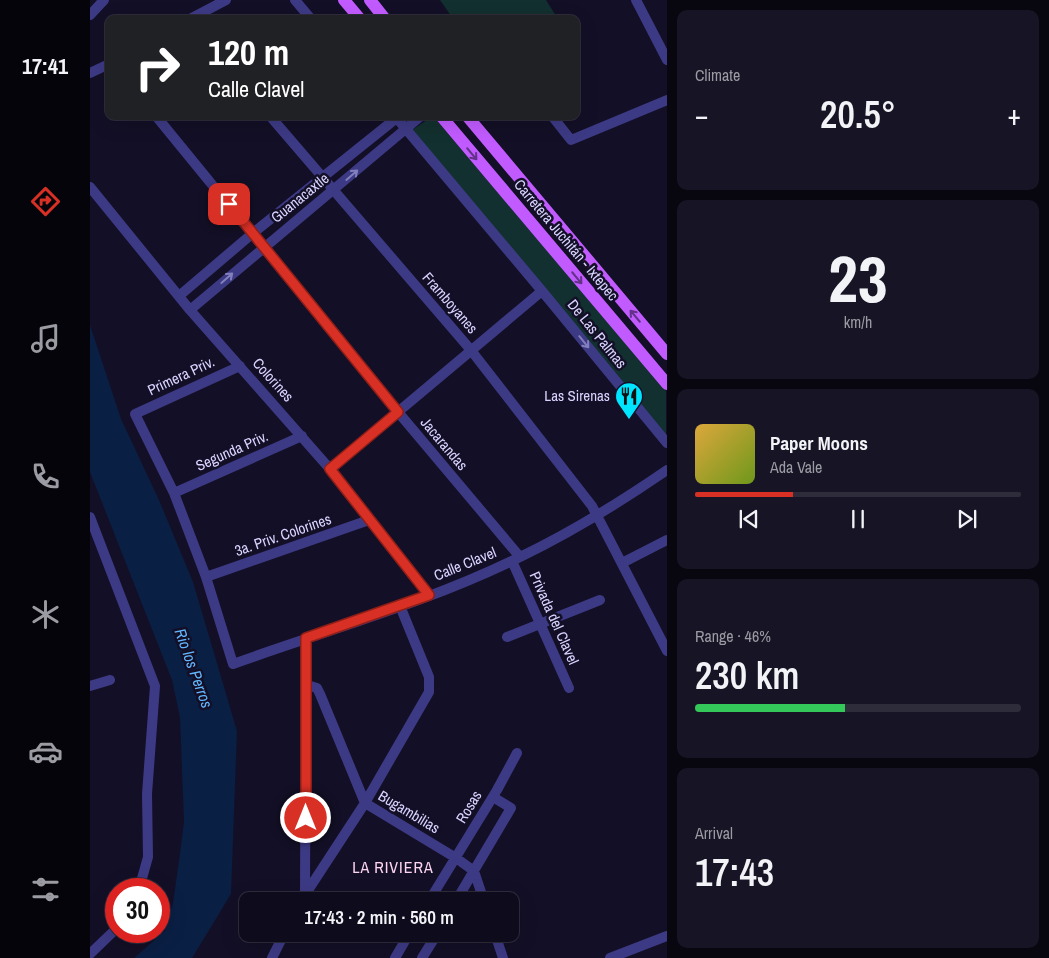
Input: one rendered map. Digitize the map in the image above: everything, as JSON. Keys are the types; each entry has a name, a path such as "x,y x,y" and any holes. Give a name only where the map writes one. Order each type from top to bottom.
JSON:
{"main road":[{"path":"344,0 357,15"},
{"path":"370,0 382,15"},
{"name":"Carretera Juchitán - Ixtepec","path":"444,120 666,384"},
{"name":"Carretera Juchitán - Ixtepec","path":"470,120 666,354"}],"street":[{"path":"90,15 104,0"},
{"path":"198,15 226,0"},
{"path":"295,0 308,15"},
{"path":"636,0 666,60"},
{"path":"90,73 105,66"},
{"path":"555,120 572,140 666,100"},
{"name":"Jacarandas","path":"159,120 264,246 516,559"},
{"name":"Framboyanes","path":"273,120 470,349 599,516 666,651"},
{"name":"Guanacaxtle","path":"180,296 322,176 393,120"},
{"name":"De Las Palmas","path":"399,120 666,443"},
{"name":"Guanacaxtle","path":"190,310 264,246 334,191 416,120"},
{"name":"Colorines","path":"90,187 190,310 330,469 429,595"},
{"path":"330,469 470,349 542,291"},
{"name":"Primera Priv.","path":"174,493 135,414 240,366"},
{"name":"Segunda Priv.","path":"174,493 302,436"},
{"name":"Calle Clavel","path":"206,577 233,664 400,606 516,559 599,516 666,470"},
{"path":"174,493 206,577"},
{"path":"90,517 155,686 147,794 148,857 142,878"},
{"name":"3a. Priv. Colorines","path":"206,577 369,520"},
{"path":"622,563 666,540"},
{"name":"Privada del Clavel","path":"516,559 540,624 569,688"},
{"path":"507,637 600,600"},
{"path":"307,892 365,803 430,687 429,677 400,606"},
{"path":"303,892 307,685 306,638"},
{"path":"90,686 110,680"},
{"name":"Bugambilias","path":"307,685 317,688 320,694 365,803 456,858 474,871"},
{"name":"Rosas","path":"435,892 493,797 517,753"},
{"path":"461,892 512,808 493,797"},
{"path":"474,871 481,892"},
{"path":"610,958 666,936"},
{"path":"90,954 105,940"},
{"path":"272,958 280,942"},
{"path":"395,958 405,942"},
{"path":"422,958 432,942"},
{"path":"498,942 503,958"}],"green space":[{"path":"440,0 546,0 555,15 450,15"},
{"path":"427,120 436,120 666,391 666,439 412,130"}],"water":[{"name":"Rio los Perros","path":"90,325 121,419 159,500 193,582 237,731 231,894 192,958 134,958 151,943 170,943 170,914 184,822 180,717 172,680 90,472"}],"place":[{"name":"Las Sirenas","path":"629,420"}],"district":[{"name":"LA RIVIERA","path":"393,867"}],"route":[{"path":"229,204 398,412 330,469 429,595 306,638 306,818"}]}
